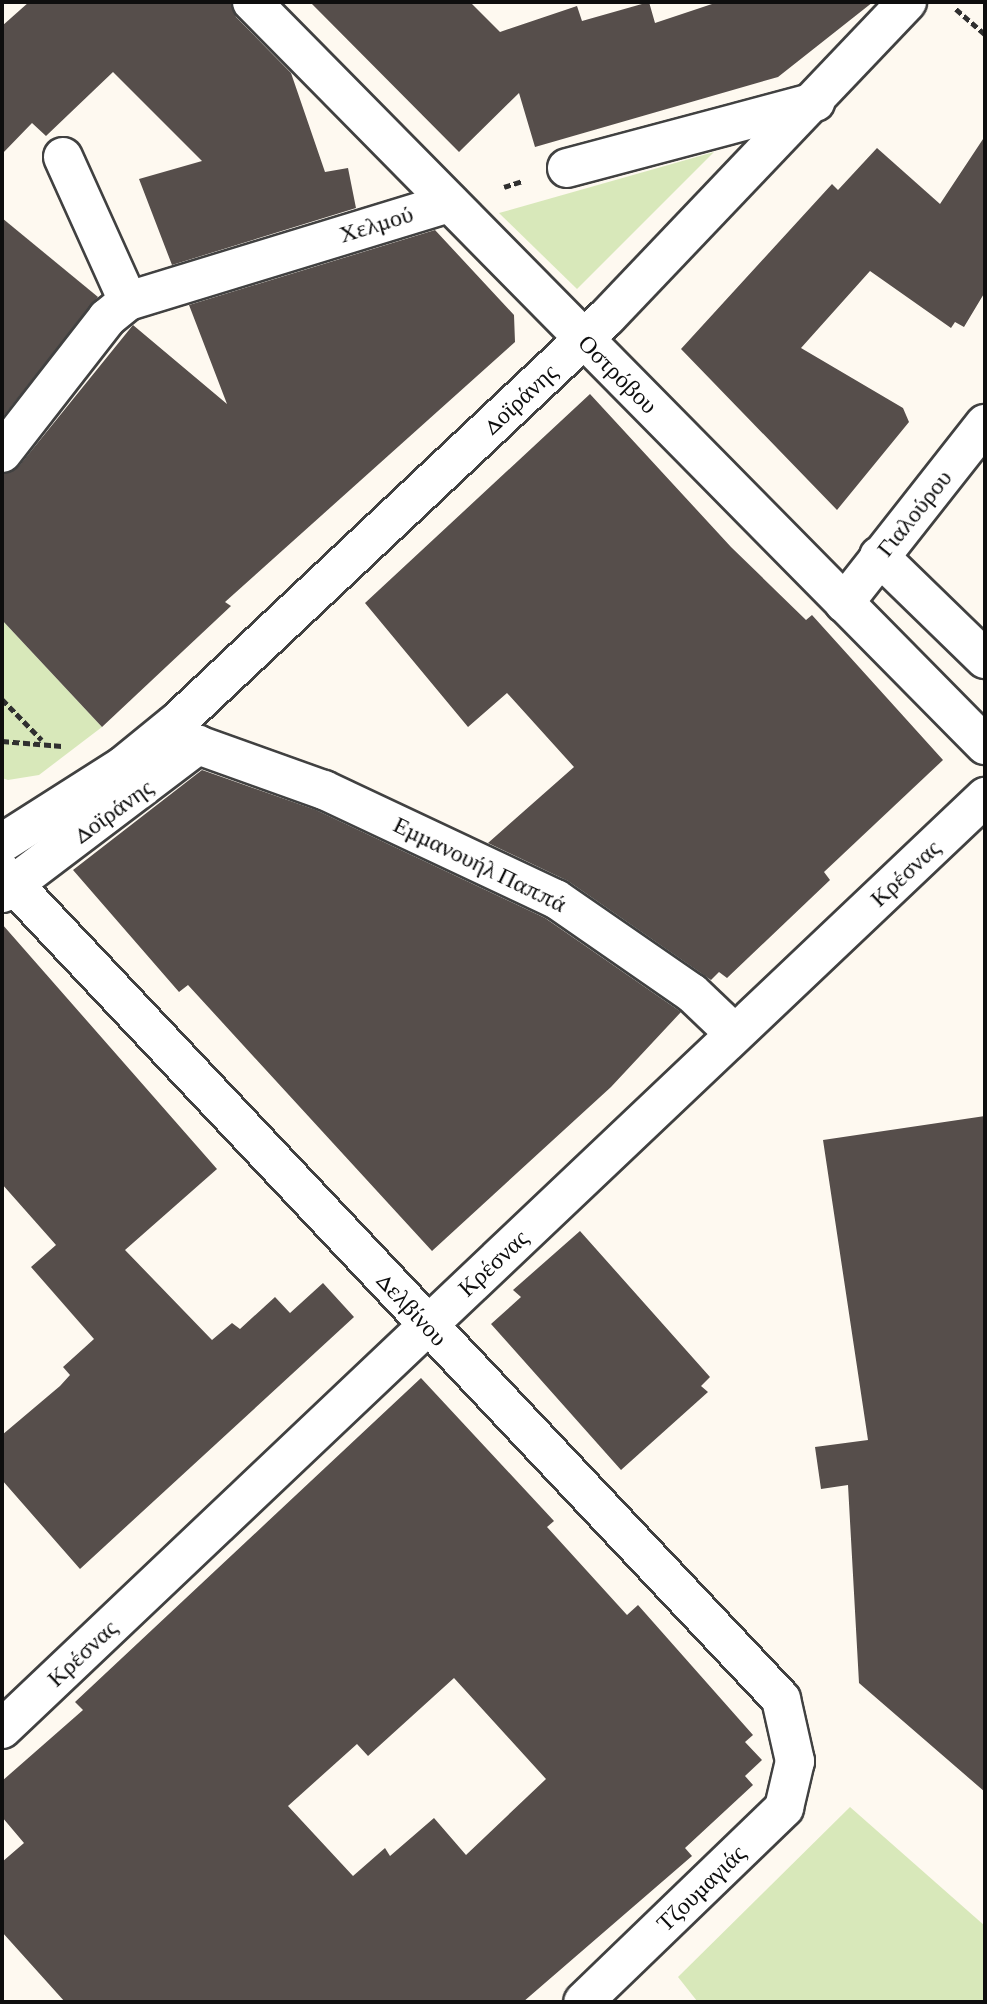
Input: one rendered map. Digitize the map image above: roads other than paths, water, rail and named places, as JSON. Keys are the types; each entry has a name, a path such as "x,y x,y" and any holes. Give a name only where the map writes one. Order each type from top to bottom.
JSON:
{"street":[{"name":"Οστρόβου","path":"252,2 985,745"},
{"name":"Δοϊράνης","path":"5,883 187,733 584,339 817,102 906,2"},
{"path":"567,168 817,102"},
{"path":"63,157 128,301"},
{"name":"Χελμού","path":"2,453 107,318 128,301 449,202"},
{"name":"Γιαλούρου","path":"844,603 985,424"},
{"path":"879,556 985,659"},
{"name":"Δοϊράνης","path":"2,843 122,766 187,733"},
{"name":"Εμμανουήλ Παππά","path":"187,733 324,790 556,899 692,993 735,1034"},
{"name":"Κρέσνας","path":"2,1729 985,797"},
{"name":"Δελβίνου","path":"5,883 781,1699 795,1761"},
{"name":"Τζουμαγιάς","path":"583,2002 784,1808 795,1761"}]}
